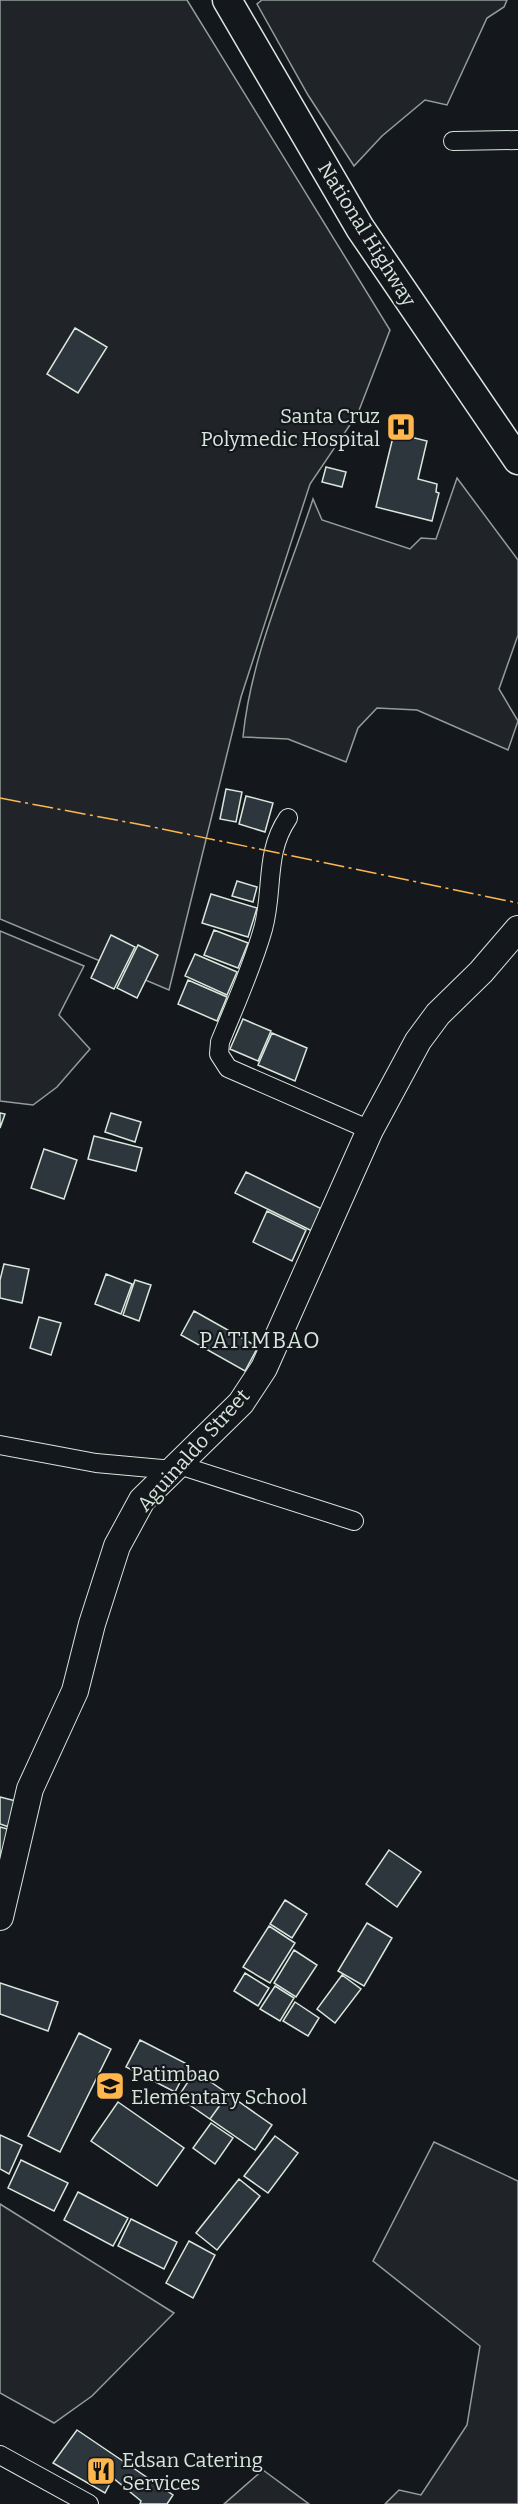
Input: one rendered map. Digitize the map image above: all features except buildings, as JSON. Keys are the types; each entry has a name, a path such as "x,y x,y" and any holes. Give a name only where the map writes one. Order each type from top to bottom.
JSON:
{"main road":[{"name":"National Highway","path":"227,0 360,228 484,414 518,460"}],"street":[{"path":"453,141 518,140"},
{"path":"288,818 271,854 269,897 263,928 220,1042 219,1054 228,1068 370,1130"},
{"name":"Aguinaldo Street","path":"0,1917 30,1789 75,1691 92,1624 117,1546 142,1500 241,1402 264,1368 370,1130 418,1041 438,1014 481,972 518,929"},
{"path":"0,1445 96,1463 176,1468 354,1521"},
{"path":"0,2456 89,2504"}],"shaded area":[{"path":"0,0 187,0 390,330 358,413 310,484 241,697 169,990 0,919"},
{"path":"262,0 507,0 504,7 487,18 447,105 425,100 382,136 354,166 308,95 257,4"},
{"path":"457,478 518,560 518,635 499,689 518,721 508,750 417,710 377,708 358,728 346,762 288,739 243,737 247,706 262,646 313,499 322,520 410,549 421,538 436,539"},
{"path":"0,931 84,966 59,1015 90,1049 57,1087 33,1105 0,1101"},
{"path":"434,2142 518,2181 518,2504 385,2504 399,2490 421,2495 467,2425 480,2346 373,2261"},
{"path":"0,2204 174,2313 92,2396 54,2423 0,2393"},
{"path":"263,2470 309,2504 224,2504"}],"power":[{"path":"0,798 153,827 518,903"}],"place":[{"name":"Santa Cruz Polymedic Hospital","path":"401,427"},
{"name":"Patimbao Elementary School","path":"110,2086"},
{"name":"Edsan Catering Services","path":"101,2471"}],"district":[{"name":"PATIMBAO","path":"260,1340"}]}
